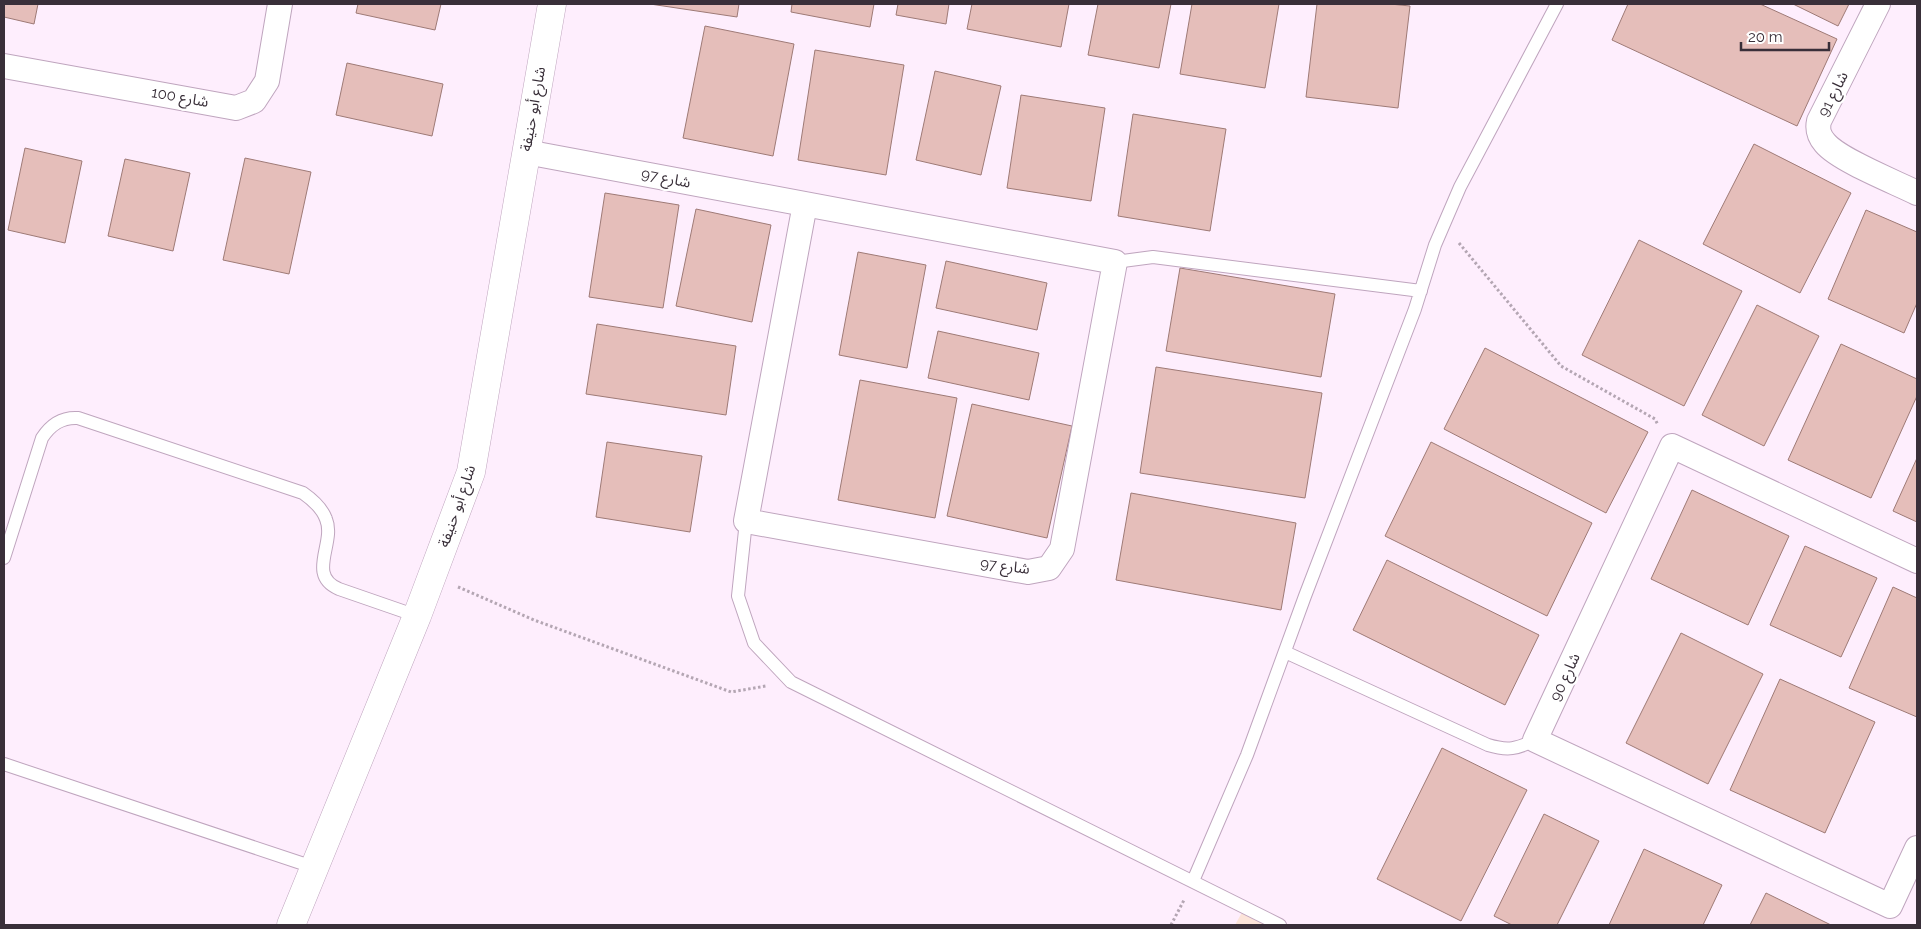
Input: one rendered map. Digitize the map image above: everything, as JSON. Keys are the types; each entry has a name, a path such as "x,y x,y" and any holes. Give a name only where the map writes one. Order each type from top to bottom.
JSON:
{"street":[{"name":"شارع 100","path":"4,66 236,108 254,101 267,80 280,4"},
{"name":"شارع أبو حنيفة","path":"291,925 313,867 418,616 471,472 552,4"},
{"name":"شارع 91","path":"1878,4 1819,121 1818,131 1824,142 1836,153 1917,193"},
{"name":"شارع 97","path":"526,152 1115,262 1062,549 1049,568 1028,572 746,521"},
{"path":"746,521 805,204"},
{"path":"1672,446 1917,561"},
{"name":"شارع 90","path":"1536,740 1672,446"},
{"path":"1536,740 1890,906 1917,848"}],"lane":[{"path":"1193,881 1247,755 1444,225 1460,187 1557,4"},
{"path":"1115,262 1153,257 1420,291"},
{"path":"4,558 42,438 54,423 70,418 78,418 303,493 317,505 327,521 328,533 322,569 327,582 339,589 418,616"},
{"path":"746,521 738,596 754,643 791,682 1280,925"},
{"path":"1284,652 1488,746 1512,749 1536,740"},
{"path":"4,764 313,867"}],"path":[{"path":"1444,225 1561,366 1655,419 1672,446"},
{"path":"433,576 534,620 732,692 791,682"},
{"path":"1171,925 1193,881"}],"shaded area":[{"path":"1245,907 1277,925 1235,925"}],"building":[{"path":"4,4 38,4 34,24 4,17"},
{"path":"358,4 441,4 435,30 356,13"},
{"path":"650,4 739,4 737,17"},
{"path":"792,4 874,4 870,27 791,12"},
{"path":"898,4 949,4 946,24 896,15"},
{"path":"972,4 1069,4 1061,47 967,29"},
{"path":"1098,4 1171,4 1159,68 1088,55"},
{"path":"1192,4 1279,4 1265,88 1180,74"},
{"path":"1317,4 1390,4 1410,6 1398,108 1306,97"},
{"path":"1628,4 1760,4 1837,39 1797,126 1612,40"},
{"path":"1793,4 1849,4 1838,26"},
{"path":"705,26 794,44 773,156 683,138"},
{"path":"815,50 904,65 886,175 798,160"},
{"path":"347,63 443,84 432,136 336,115"},
{"path":"935,71 1001,86 981,175 916,160"},
{"path":"1021,95 1105,108 1091,201 1007,188"},
{"path":"1133,114 1226,129 1210,231 1118,216"},
{"path":"1754,144 1851,193 1800,293 1703,244"},
{"path":"25,148 82,161 65,243 8,230"},
{"path":"245,158 311,172 289,274 223,260"},
{"path":"125,159 190,173 173,251 108,236"},
{"path":"605,193 679,205 663,308 589,297"},
{"path":"696,209 771,225 752,322 676,306"},
{"path":"1866,210 1917,232 1917,303 1904,333 1828,299"},
{"path":"1639,240 1742,291 1684,406 1582,355"},
{"path":"858,252 926,265 907,368 839,355"},
{"path":"946,261 1047,283 1037,330 936,308"},
{"path":"1180,268 1335,294 1321,377 1166,351"},
{"path":"1757,305 1819,336 1764,446 1702,415"},
{"path":"597,324 736,346 726,415 586,394"},
{"path":"938,331 1039,353 1029,400 928,378"},
{"path":"1841,344 1917,379 1917,396 1871,498 1788,460"},
{"path":"1485,348 1648,432 1606,513 1444,429"},
{"path":"1156,367 1322,393 1305,498 1140,473"},
{"path":"860,380 957,398 935,518 838,500"},
{"path":"972,404 1072,426 1047,538 947,516"},
{"path":"607,442 702,456 690,532 596,517"},
{"path":"1431,442 1592,523 1547,616 1385,536"},
{"path":"1917,458 1917,522 1893,511"},
{"path":"1692,490 1789,536 1748,625 1651,579"},
{"path":"1131,493 1296,523 1281,610 1116,580"},
{"path":"1805,546 1877,578 1841,657 1770,625"},
{"path":"1387,560 1539,635 1505,705 1353,630"},
{"path":"1893,587 1917,598 1917,717 1849,688"},
{"path":"1681,633 1763,674 1708,784 1626,743"},
{"path":"1780,679 1875,722 1825,833 1730,790"},
{"path":"1442,748 1527,790 1461,921 1377,879"},
{"path":"1544,814 1599,841 1557,925 1512,925 1494,916"},
{"path":"1644,849 1722,885 1703,925 1609,925"},
{"path":"1766,893 1831,925 1750,925"}]}
